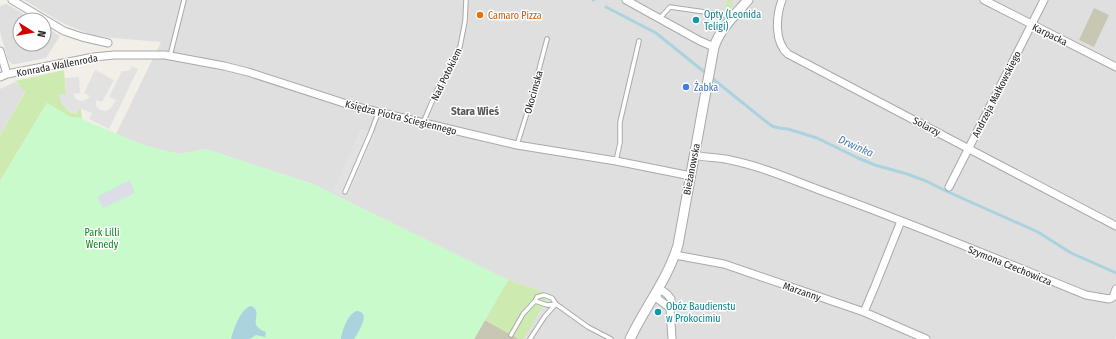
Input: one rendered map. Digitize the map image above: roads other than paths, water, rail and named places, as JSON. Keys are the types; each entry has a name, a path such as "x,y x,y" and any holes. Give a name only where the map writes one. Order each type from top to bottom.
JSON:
{"street":[{"path":"12,0 64,31 82,37 108,42"},
{"path":"626,0 700,41 714,47"},
{"name":"Bieżanowska","path":"630,339 639,320 668,272 675,255 679,241 714,47 719,35 748,0"},
{"name":"Solarzy","path":"782,0 778,11 777,25 781,43 786,52 1116,226"},
{"name":"Karpacka","path":"984,0 1116,67"},
{"name":"Andrzeja Małkowskiego","path":"949,187 1044,0"},
{"path":"0,51 3,75"},
{"name":"Księdza Piotra Ściegiennego","path":"114,55 170,56 224,66 248,72 378,113 517,145 690,176"},
{"name":"Konrada Wallenroda","path":"3,75 94,57 114,55"},
{"name":"Szymona Czechowicza","path":"694,155 730,160 761,169 901,221 1086,295 1109,299 1113,297 1116,289"},
{"path":"864,312 901,221"},
{"name":"Marzanny","path":"675,255 724,264 864,312 926,339"},
{"path":"656,292 658,299 670,308 672,339"}],"lane":[{"path":"170,56 184,0"},
{"name":"Nad Potokiem","path":"423,123 437,90 460,46 465,21 466,0"},
{"path":"659,19 670,7 734,16"},
{"name":"Okocimska","path":"517,145 531,100 547,39"},
{"path":"616,162 620,143 620,122 639,41"},
{"path":"344,192 378,113"},
{"path":"511,335 523,314 537,297 544,295 552,298 556,304 588,327 611,339"},
{"path":"534,301 547,305 556,304"},
{"path":"530,339 545,316 556,304"}],"water":[{"path":"251,306 256,312 257,326 266,332 265,337 256,335 250,339 231,339 241,315"},
{"path":"354,312 361,312 364,318 363,323 354,339 341,339 348,319"}],"waterway":[{"name":"Drwinka","path":"606,7 656,33 772,126 788,129 817,138 875,165 926,181 1038,232 1071,253 1116,273"}],"place":[{"name":"Camaro Pizza","path":"480,15"},
{"name":"Opty (Leonida Teligi)","path":"696,20"},
{"name":"Żabka","path":"686,87"},
{"name":"Obóz Baudienstu w Prokocimiu","path":"658,312"}],"district":[{"name":"Stara Wieś","path":"475,111"}],"park label":[{"name":"Park Lilli Wenedy","path":"102,238"}]}
